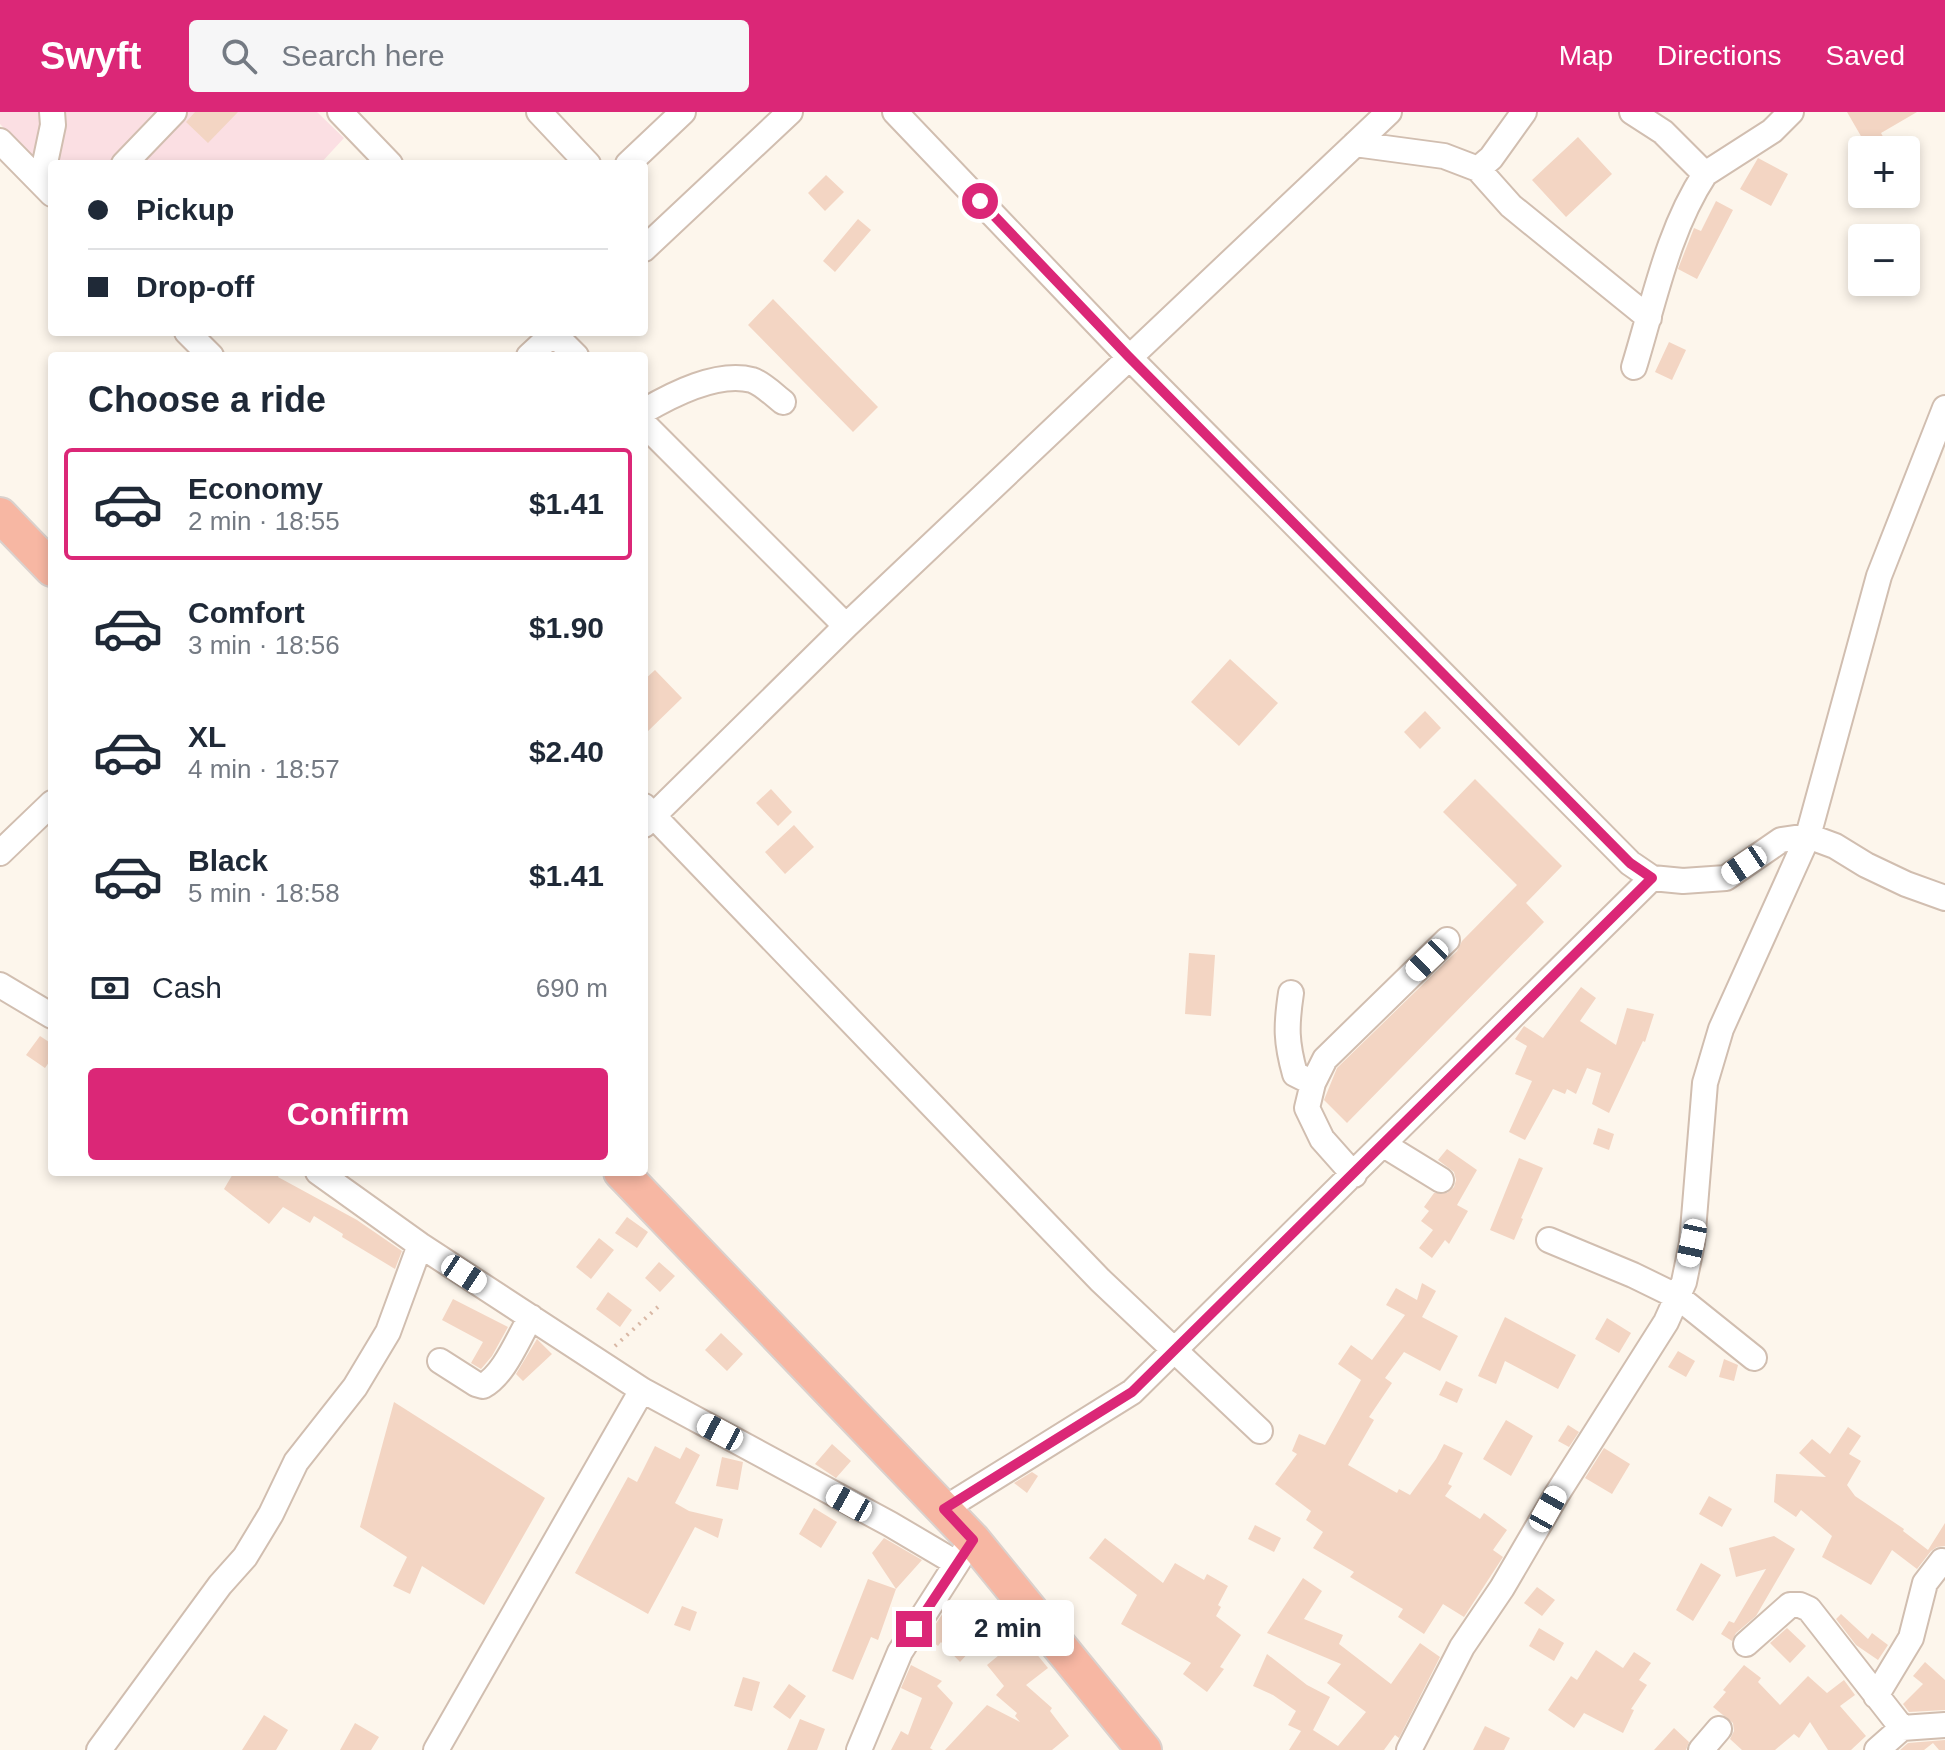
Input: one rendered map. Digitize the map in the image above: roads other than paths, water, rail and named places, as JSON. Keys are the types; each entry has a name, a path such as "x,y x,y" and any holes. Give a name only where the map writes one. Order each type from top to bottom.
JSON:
{"highway":[{"path":"0,515 48,565"},
{"path":"625,1176 944,1509 965,1551 1136,1747"}],"street":[{"path":"49,160 52,112"},
{"path":"128,160 174,112"},
{"path":"340,112 386,160"},
{"path":"539,112 584,160"},
{"path":"632,160 683,112"},
{"path":"648,245 790,112"},
{"path":"895,112 1128,356 1630,863 1652,878 1683,881 1726,878 1781,840 1808,836 1835,846 1906,884 1945,898"},
{"path":"648,815 1128,356 1389,112"},
{"path":"1478,169 1491,158 1524,112"},
{"path":"1632,112 1663,132 1705,174"},
{"path":"1634,367 1689,198 1705,174 1772,131 1791,112"},
{"path":"0,141 46,188"},
{"path":"1355,144 1444,156 1478,169 1511,206 1649,318"},
{"path":"191,336 207,352"},
{"path":"533,352 550,336"},
{"path":"558,336 572,352"},
{"path":"648,409 677,392 715,380 754,380 783,402"},
{"path":"1409,1750 1462,1647 1666,1322 1678,1297 1692,1243 1699,1145 1709,1070 1721,1029 1808,836 1879,576 1942,422"},
{"path":"648,428 846,626"},
{"path":"0,853 48,807"},
{"path":"648,817 1100,1280 1260,1431"},
{"path":"944,1509 1132,1392 1652,878"},
{"path":"1354,1175 1322,1139 1307,1108 1313,1083 1325,1059 1447,940"},
{"path":"0,985 48,1014"},
{"path":"1291,993 1286,1031 1292,1062 1295,1074 1313,1083"},
{"path":"1384,1145 1441,1180"},
{"path":"324,1176 420,1245 642,1390 965,1551 900,1652 859,1750"},
{"path":"1549,1240 1678,1297 1754,1358"},
{"path":"99,1750 220,1585 245,1557 271,1514 296,1462 355,1387 388,1332 420,1245"},
{"path":"440,1361 483,1386 490,1383 531,1317"},
{"path":"436,1750 642,1390"},
{"path":"1876,1696 1911,1638 1925,1583 1942,1561"},
{"path":"1746,1644 1790,1605 1809,1609 1902,1728"},
{"path":"1877,1750 1902,1728 1945,1725"},
{"path":"1701,1750 1719,1729"}]}
